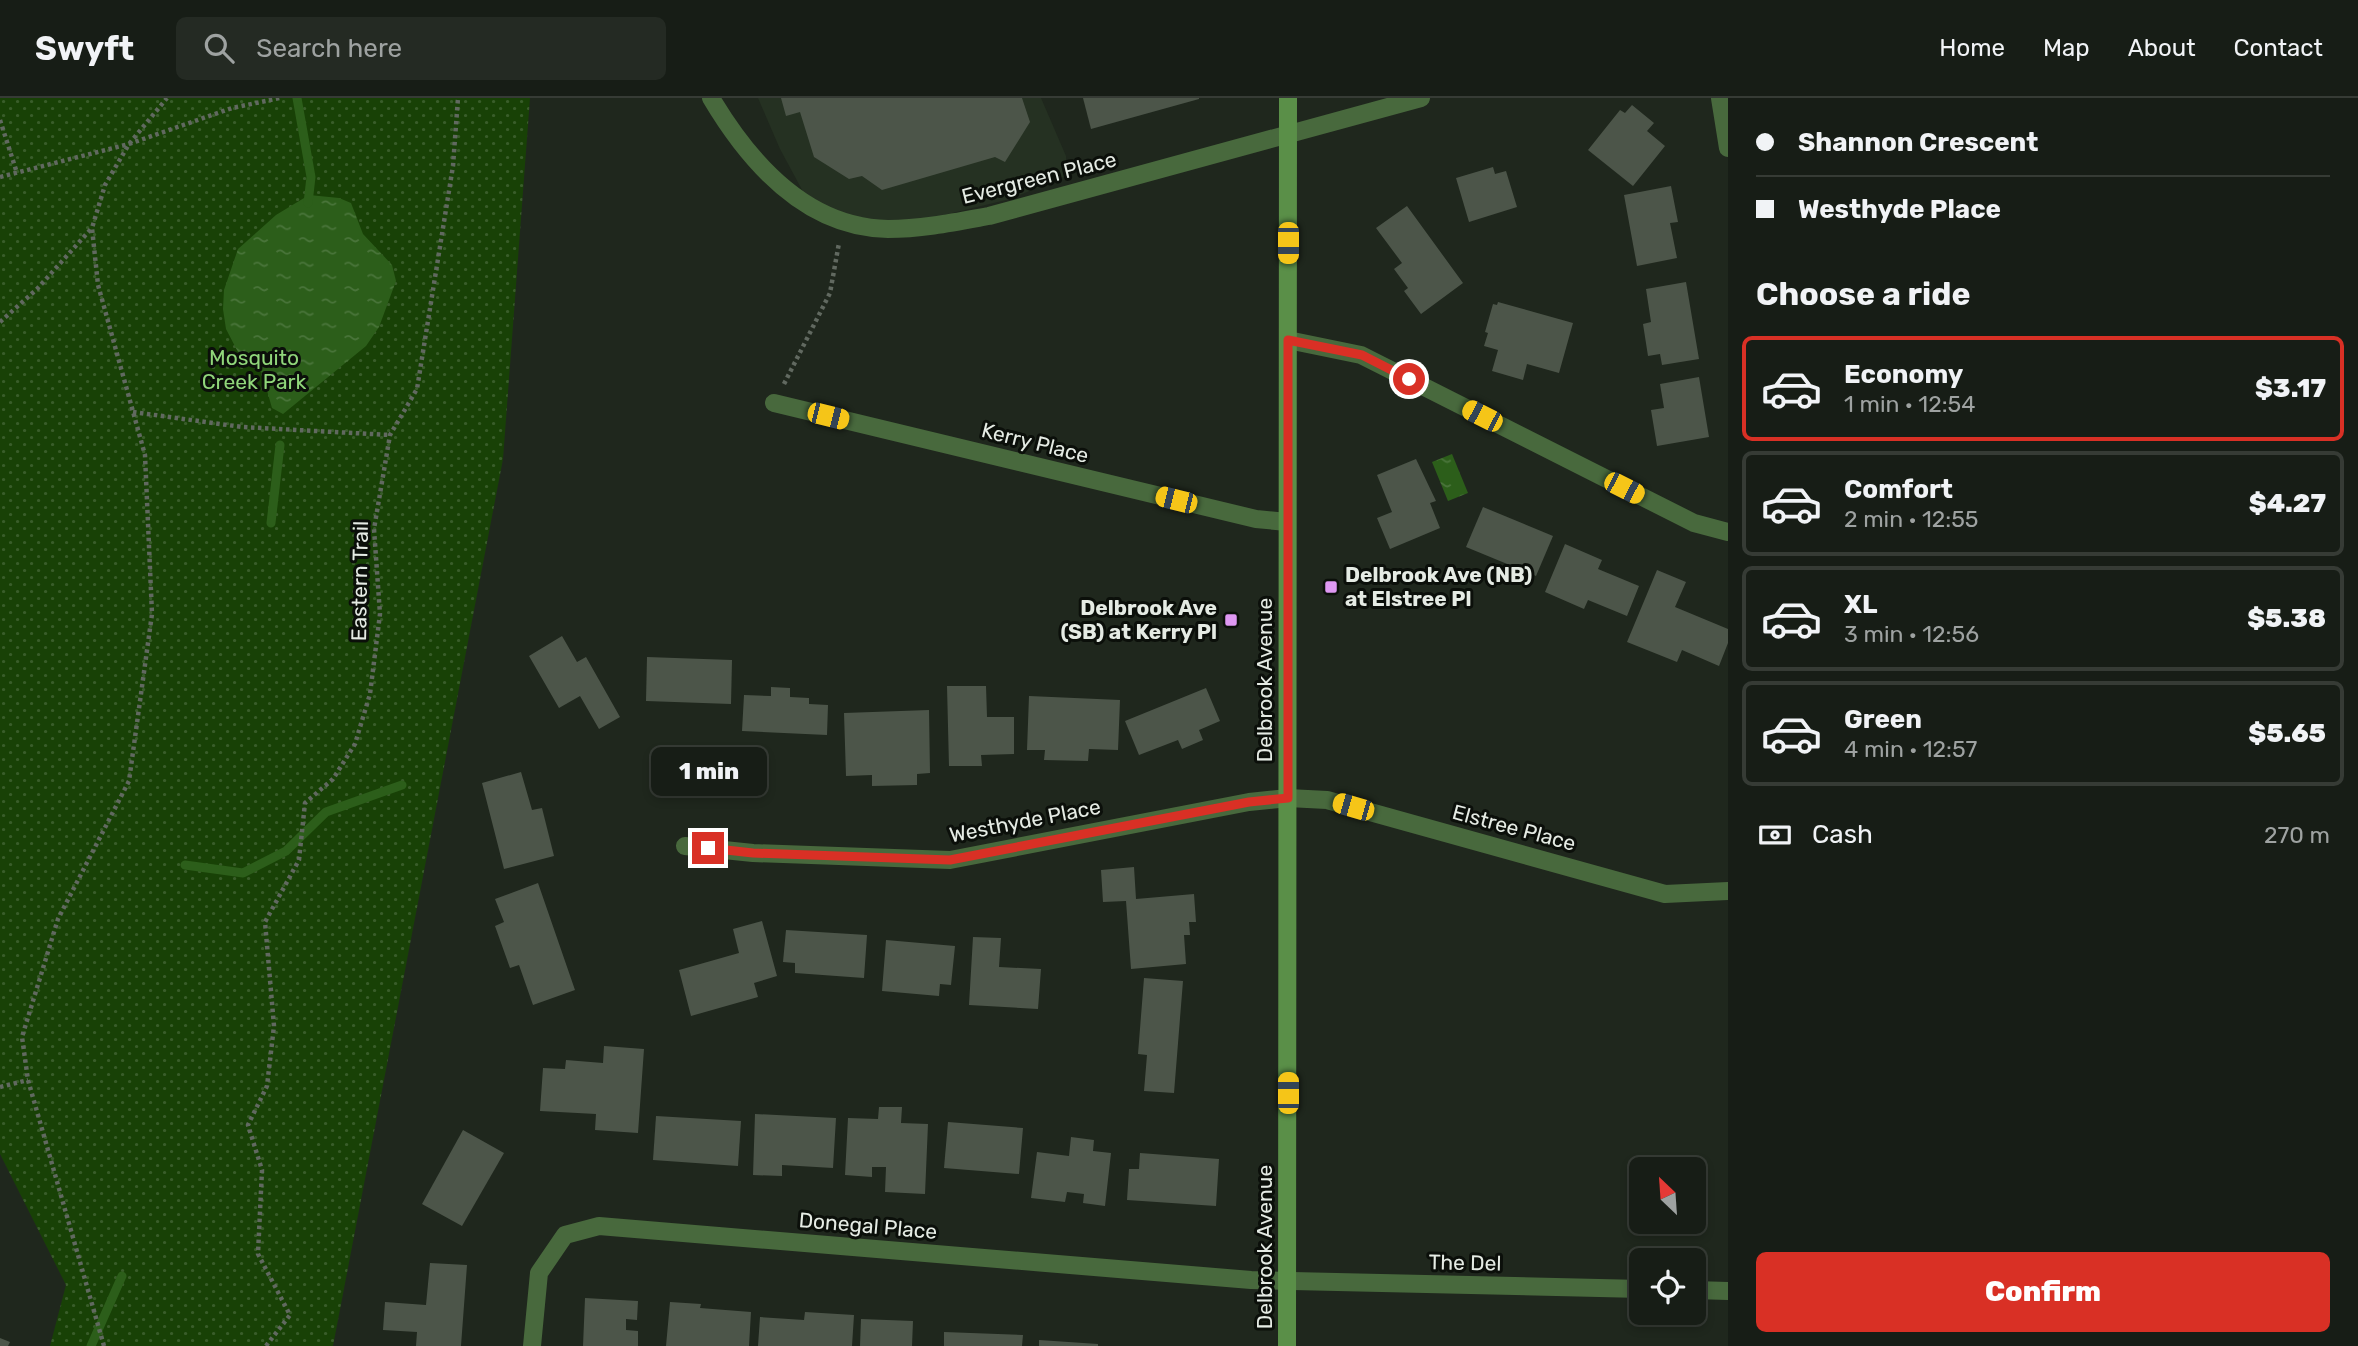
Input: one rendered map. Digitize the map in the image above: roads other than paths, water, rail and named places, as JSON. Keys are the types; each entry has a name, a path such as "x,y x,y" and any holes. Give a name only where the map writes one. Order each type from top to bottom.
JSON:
{"street":[{"name":"Evergreen Place","path":"710,98 734,137 762,170 794,197 844,222 886,229 936,226 989,216 1421,98"},
{"name":"Delbrook Avenue","path":"1287,1346 1288,98"},
{"path":"1720,98 1728,148"},
{"path":"1288,340 1362,355 1694,523 1728,532"},
{"name":"Kerry Place","path":"774,403 1256,519 1287,522"},
{"name":"Westhyde Place","path":"685,846 753,853 950,860 1249,802 1288,798"},
{"name":"Elstree Place","path":"1288,798 1327,800 1665,894 1728,891"},
{"name":"Donegal Place","path":"532,1346 539,1273 565,1235 599,1226 1288,1281"},
{"name":"The Del","path":"1288,1281 1629,1289"},
{"path":"1706,1290 1728,1291"}],"water":[{"path":"309,195 339,198 351,203 363,234 392,265 396,281 379,327 366,346 283,414 272,408 262,373 238,352 226,329 224,290 238,249 276,215"},
{"path":"1452,454 1468,493 1448,501 1432,462"}],"waterway":[{"path":"297,98 311,177 308,203"},
{"path":"271,523 280,445"},
{"path":"185,865 243,873 286,851 326,812 402,785"},
{"path":"91,1346 122,1276"}],"place":[{"name":"Delbrook Ave (NB) at Elstree Pl","path":"1331,587"},
{"name":"Delbrook Ave (SB) at Kerry Pl","path":"1231,620"}],"park label":[{"name":"Mosquito Creek Park","path":"254,370"}]}
